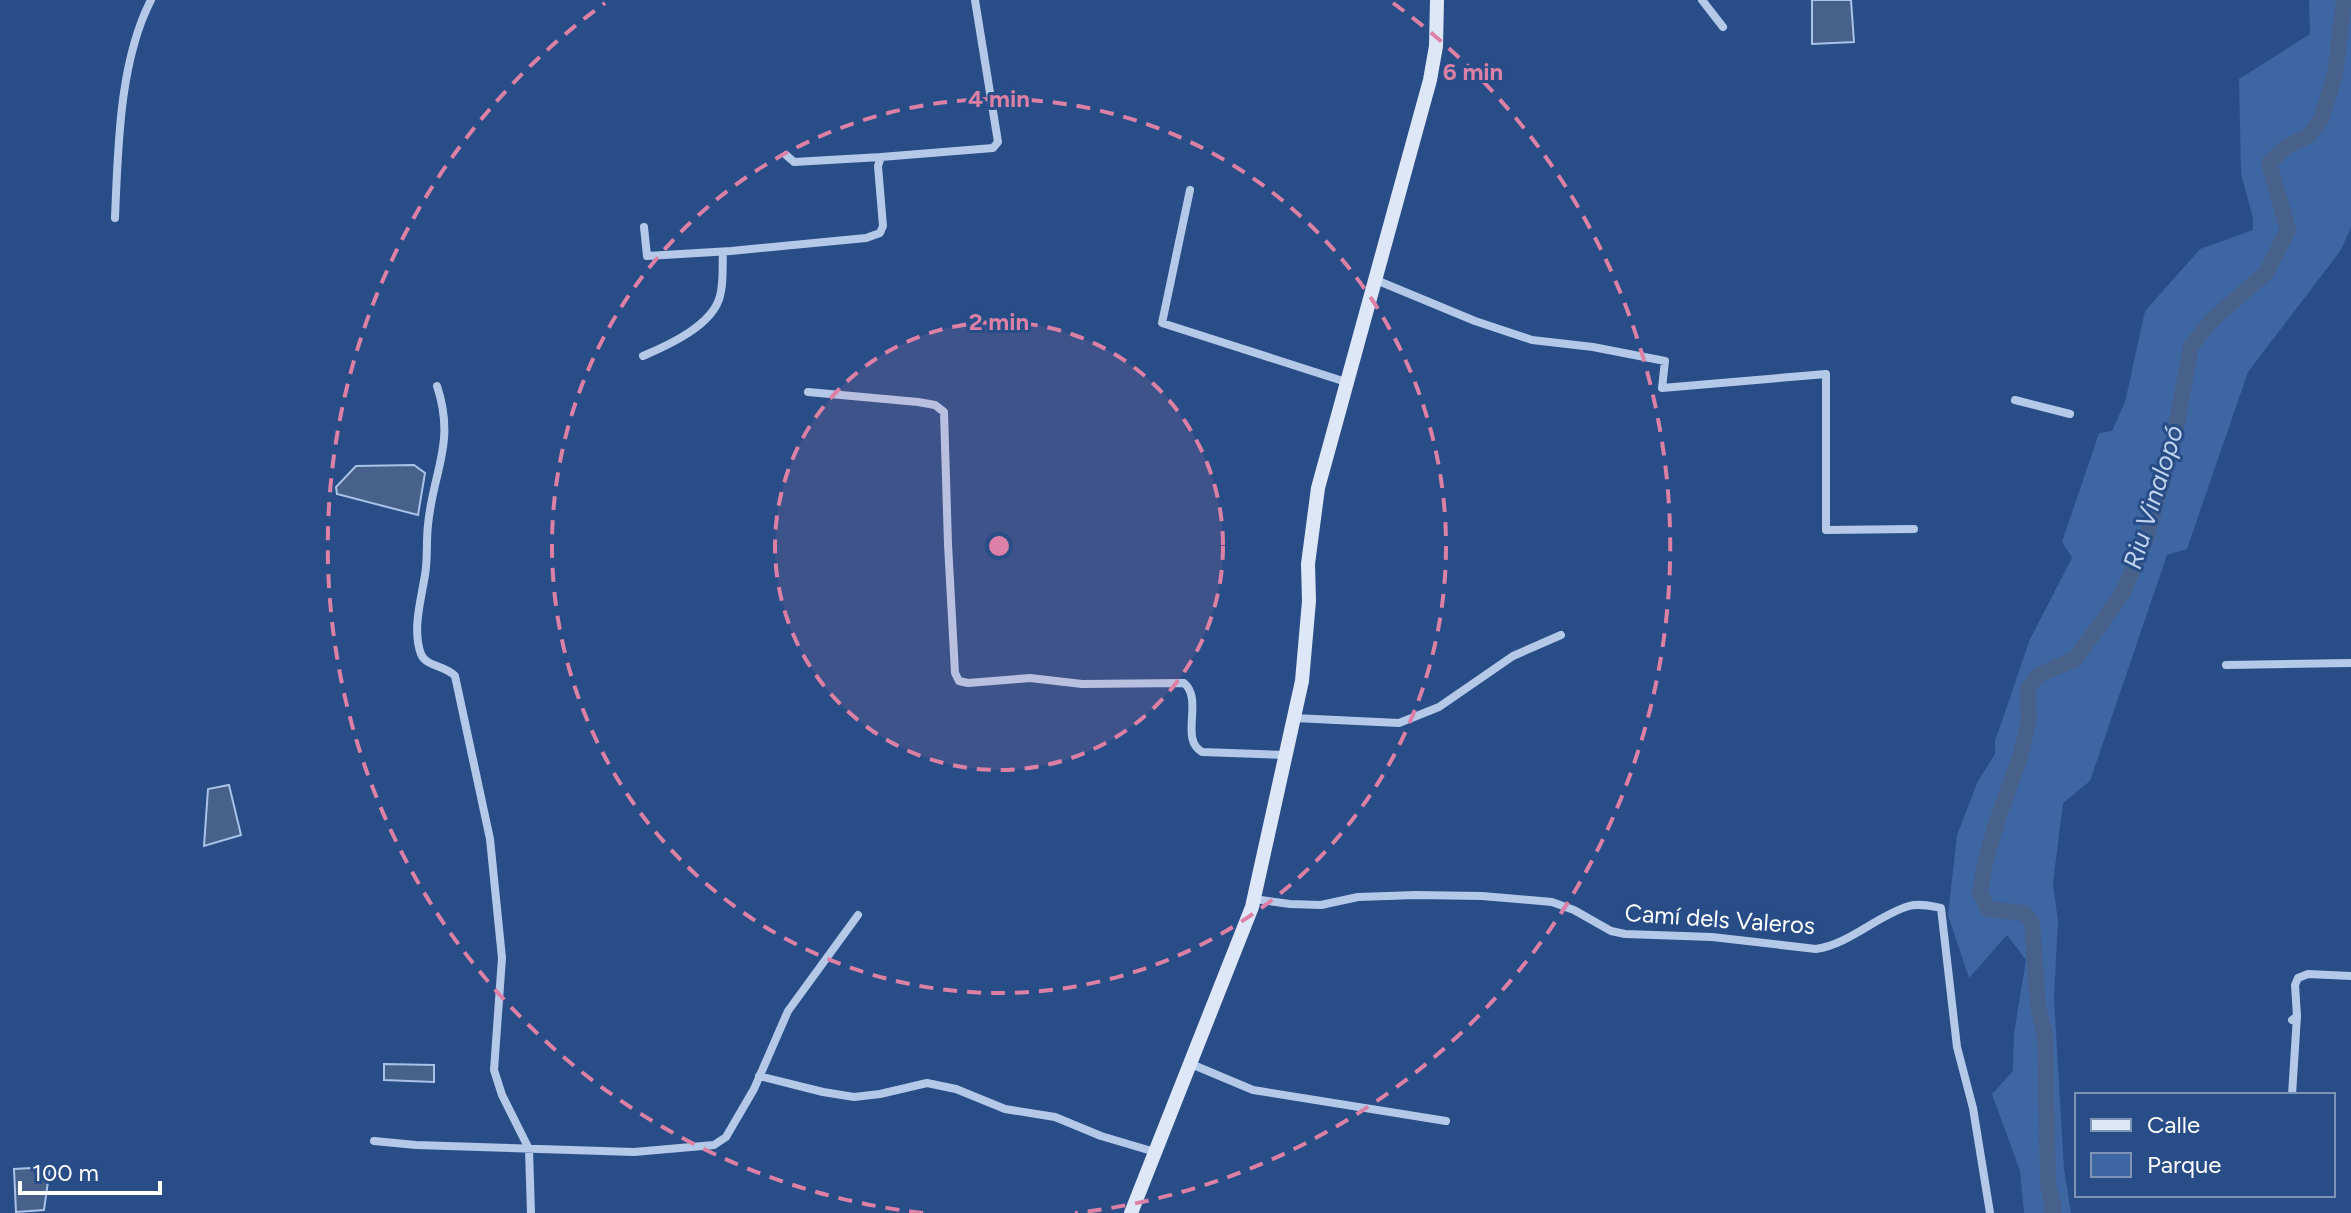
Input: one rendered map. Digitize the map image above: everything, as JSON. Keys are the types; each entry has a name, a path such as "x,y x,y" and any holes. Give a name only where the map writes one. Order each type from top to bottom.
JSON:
{"main road":[{"path":"1131,1213 1254,899 1302,681 1312,522 1318,488 1432,72 1437,0"}],"street":[{"path":"115,218 120,119 140,22 151,0"},
{"path":"786,155 794,162 993,148 998,142 975,0"},
{"path":"1702,0 1723,27"},
{"path":"644,227 647,256 866,238 880,233 883,226 878,166 881,157"},
{"path":"1190,190 1162,323 1346,382"},
{"path":"643,356 675,342 712,313 720,296 723,252"},
{"path":"1376,280 1475,321 1532,340 1593,347 1665,361 1662,388 1826,374 1826,530 1914,529"},
{"path":"437,386 446,434 427,526 427,566 417,626 421,655 427,663 448,668 455,676 490,839 502,958 494,1070 502,1095 529,1149 531,1213"},
{"path":"808,392 918,402 935,405 944,412 955,673 959,681 1030,678 1082,684 1184,683 1190,689 1192,699 1192,741 1195,749 1202,752 1286,755"},
{"path":"2015,400 2070,414"},
{"path":"1294,718 1399,723 1439,707 1513,656 1561,635"},
{"path":"2226,665 2351,663"},
{"name":"Camí dels Valeros","path":"1254,899 1321,905 1358,897 1416,895 1552,902 1574,910 1611,931 1625,934 1712,937 1816,949 1831,946 1909,906 1941,908 1957,1047 1973,1108 1990,1213"},
{"path":"374,1141 634,1152 714,1145 726,1137 759,1076 788,1011 858,915"},
{"path":"2292,1093 2295,985 2298,978 2308,974 2351,976"},
{"path":"1191,1064 1253,1090 1446,1121"},
{"path":"759,1076 854,1097 927,1083 956,1089 1005,1109 1055,1117 1101,1136 1156,1152"}],"green space":[{"path":"2309,0 2351,0 2351,227 2341,250 2248,372 2187,549 2167,555 2090,781 2063,803 2053,883 2058,922 2054,997 2064,1169 2071,1213 2024,1213 2020,1171 1992,1094 2013,1071 2014,1033 2026,960 2007,935 1969,978 1948,915 1957,835 1978,781 1995,754 1995,741 2030,639 2072,558 2062,542 2099,433 2112,431 2125,402 2145,311 2200,249 2253,230 2253,218 2241,174 2239,79 2310,34"}],"shaded area":[{"path":"1812,0 1851,0 1854,42 1812,44"},
{"path":"414,465 425,473 418,515 337,494 336,487 356,466"},
{"path":"229,785 241,835 204,846 208,789"},
{"path":"384,1064 434,1065 434,1082 384,1080"},
{"path":"50,1167 44,1210 16,1212 14,1169"}],"waterway":[{"name":"Riu Vinalopó","path":"2052,1213 2054,1208 2048,1185 2045,1036 2038,1006 2032,922 2024,913 1988,909 1980,892 1985,863 2021,754 2029,719 2028,689 2037,676 2075,659 2122,594 2147,536 2174,439 2191,346 2213,319 2266,273 2288,230 2269,163 2286,147 2308,136 2321,120 2335,74 2344,0"}]}
